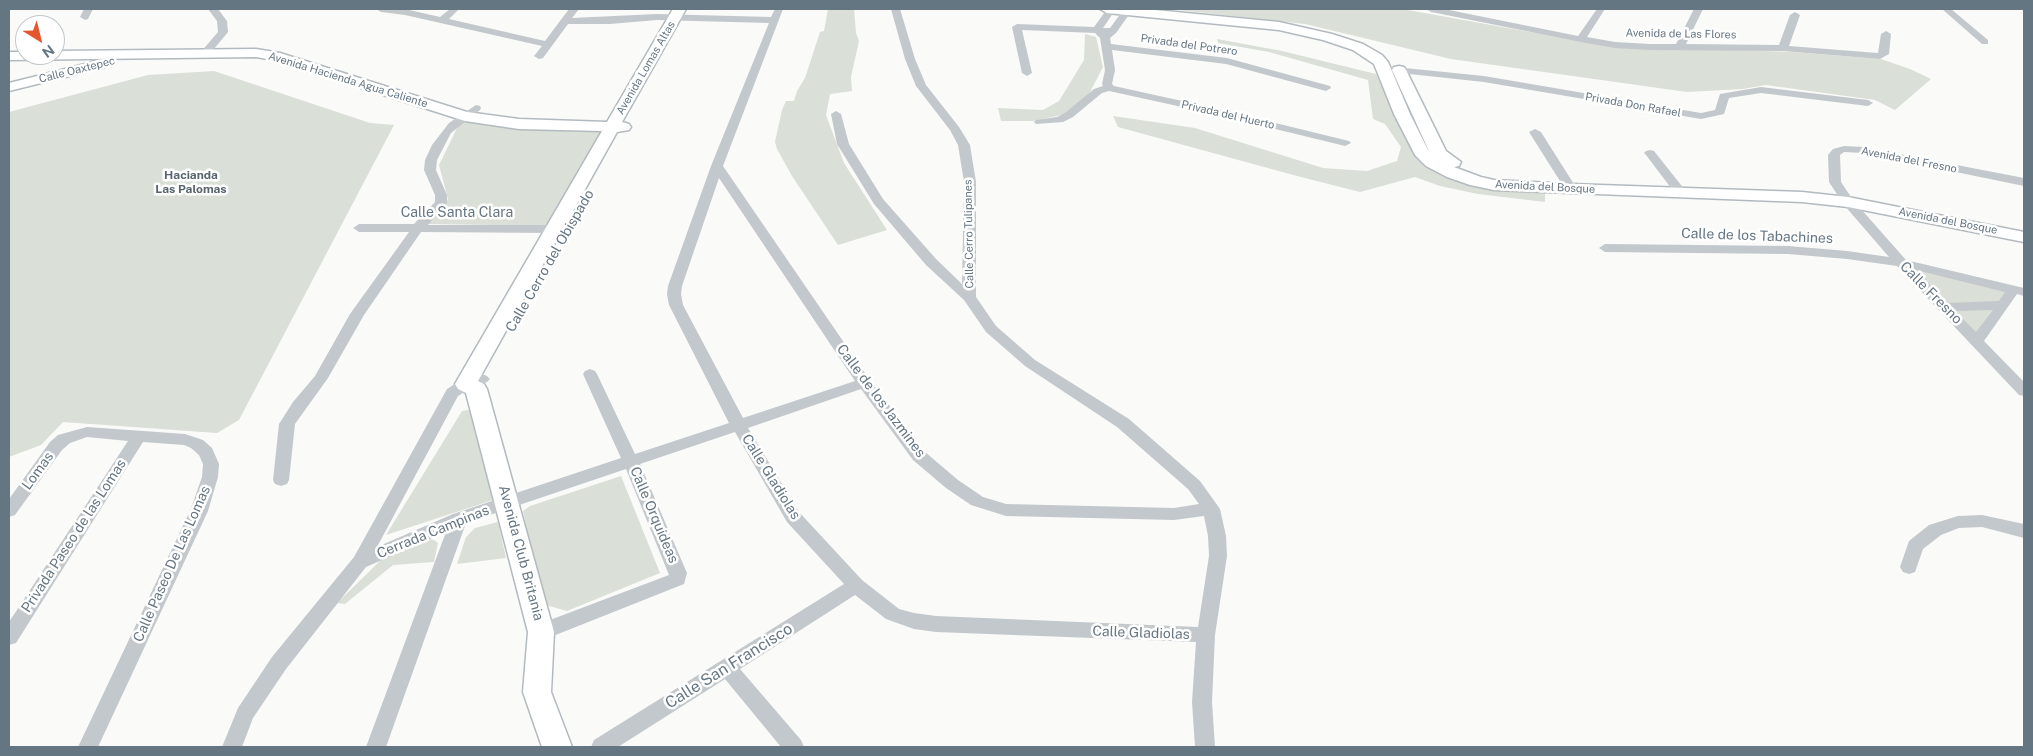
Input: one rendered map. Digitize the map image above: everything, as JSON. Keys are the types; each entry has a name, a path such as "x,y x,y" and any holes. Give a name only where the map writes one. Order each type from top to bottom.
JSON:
{"main road":[{"name":"Avenida del Bosque","path":"1143,9 1288,24 1328,31 1370,44 1388,55 1402,114 1421,152 1432,162 1453,173 1494,185 1568,184 1677,188 1768,195 1844,197 2024,228"},
{"name":"Avenida del Bosque","path":"1117,10 1279,26 1327,37 1365,50 1392,70"},
{"name":"Avenida Lomas Altas","path":"621,123 684,16"},
{"name":"Avenida Hacienda Agua Caliente","path":"9,56 209,49 256,53 276,56 470,112 519,124 621,123"},
{"name":"Avenida Hacienda Agua Caliente","path":"65,50 139,52"},
{"name":"Calle Oaxtepec","path":"9,87 139,52"},
{"name":"Calle Cerro del Obispado","path":"474,384 555,229 621,123"},
{"name":"Calle Cerro del Obispado","path":"474,384 621,123"},
{"name":"Avenida del Bosque","path":"1844,197 2024,237"},
{"name":"Avenida Club Britania","path":"474,384 508,503 541,632 537,692 557,747"}],"street":[{"path":"209,49 223,32 222,21 213,9"},
{"path":"381,9 405,12 547,44"},
{"path":"441,21 454,9"},
{"path":"539,56 574,9"},
{"name":"Calle Gladiolas","path":"779,9 717,166 675,286 674,294 676,305 739,426 793,517 856,585 893,614 914,621 936,624 1206,635"},
{"name":"Calle Cerro Tulipanes","path":"896,9 910,59 921,86 955,129 964,144 970,182 969,297"},
{"name":"Avenida de Las Flores","path":"1431,9 1496,18 1581,39 1615,45 1783,48 1880,56 1884,54 1886,34"},
{"path":"1581,39 1601,9"},
{"path":"1680,47 1698,9"},
{"path":"1106,36 1117,10"},
{"path":"1040,122 1059,120 1069,115 1098,91 1110,88 1107,84 1110,70 1106,36 1117,10"},
{"path":"1948,11 1985,42"},
{"path":"1783,48 1795,15"},
{"path":"564,20 684,16 775,20"},
{"name":"Privada del Potrero","path":"1026,73 1017,27 1106,36 1227,61 1326,88"},
{"name":"Privada Don Rafael","path":"1392,70 1474,78 1701,116 1718,114 1724,96 1761,90 1868,103"},
{"name":"Privada del Huerto","path":"1110,88 1116,91 1214,111 1345,143"},
{"path":"282,480 287,424 298,406 312,391 357,314 418,228 441,202 441,194 430,170 431,160 447,131 470,112"},
{"path":"836,114 843,144 878,201 931,262 969,297 991,328 1010,348 1030,364 1123,423 1194,485 1211,509 1218,536 1218,556 1206,635 1202,702 1205,747"},
{"path":"1535,132 1568,184"},
{"name":"Avenida del Fresno","path":"1844,197 1835,182 1834,155 1837,151 1844,149 1863,150 2024,182"},
{"path":"1650,153 1677,188"},
{"name":"Calle de los Jazmines","path":"717,166 864,383 919,456 977,502 1006,510 1174,514 1211,509"},
{"name":"Calle Fresno","path":"1844,197 1901,263 2024,391"},
{"name":"Calle Santa Clara","path":"359,228 555,229"},
{"name":"Calle de los Tabachines","path":"1605,248 1788,250 1847,255 1901,263 2019,290"},
{"path":"1977,340 2004,305 2019,290"},
{"path":"1944,307 2004,305"},
{"name":"Calle Orquídeas","path":"541,632 678,579 678,573 631,462 590,374"},
{"name":"Cerrada Campinas","path":"232,747 245,714 279,663 360,562 459,519 864,383"},
{"name":"Calle Cerro del Obispado","path":"360,562 452,393 474,384"},
{"name":"Calle Paseo De Las Lomas","path":"71,436 87,432 185,440 197,444 206,452 211,464 210,477 199,512 88,747"},
{"name":"Lomas","path":"9,511 56,446 71,436"},
{"name":"Privada Paseo de las Lomas","path":"9,637 139,436"},
{"path":"376,747 459,519"},
{"path":"1909,567 1915,546 1935,530 1958,522 1982,521 2024,531"},
{"name":"Calle San Francisco","path":"601,747 856,585"},
{"path":"727,667 794,747"}],"shaded area":[{"path":"828,9 854,9 856,33 859,41 851,77 852,91 830,94 826,115 844,163 887,230 838,245 792,176 775,142 782,110 786,101 794,101 797,91 805,78 820,32 824,31"},
{"path":"1170,9 1402,9 1603,45 1793,52 1881,59 1931,79 1895,110 1875,100 1766,85 1743,89 1687,92 1451,59 1305,24"},
{"path":"1085,34 1096,37 1103,67 1089,94 1071,113 1033,121 1001,121 998,108 1043,110 1059,101 1084,60"},
{"path":"1217,39 1282,51 1376,74 1414,151 1499,190 1545,193 1545,202 1478,194 1440,186 1415,177 1360,192 1118,127 1113,116 1195,128 1323,168 1367,171 1397,161 1401,147 1385,124 1373,119 1368,80 1269,52 1218,43"},
{"path":"214,71 370,123 394,125 239,420 217,433 63,422 41,445 9,457 9,112 148,75"},
{"path":"475,120 609,129 555,226 427,224 448,199 439,165 457,128 465,121"},
{"path":"1901,263 2013,289 1977,340"},
{"path":"469,410 493,500 386,535 462,411"},
{"path":"621,476 660,573 567,611 542,604 523,511 530,506"},
{"path":"498,522 506,558 457,564 466,537 475,528"},
{"path":"428,539 438,543 434,562 393,565 345,604 337,603 381,560"}],"district":[{"name":"Hacianda Las Palomas","path":"191,182"}]}
